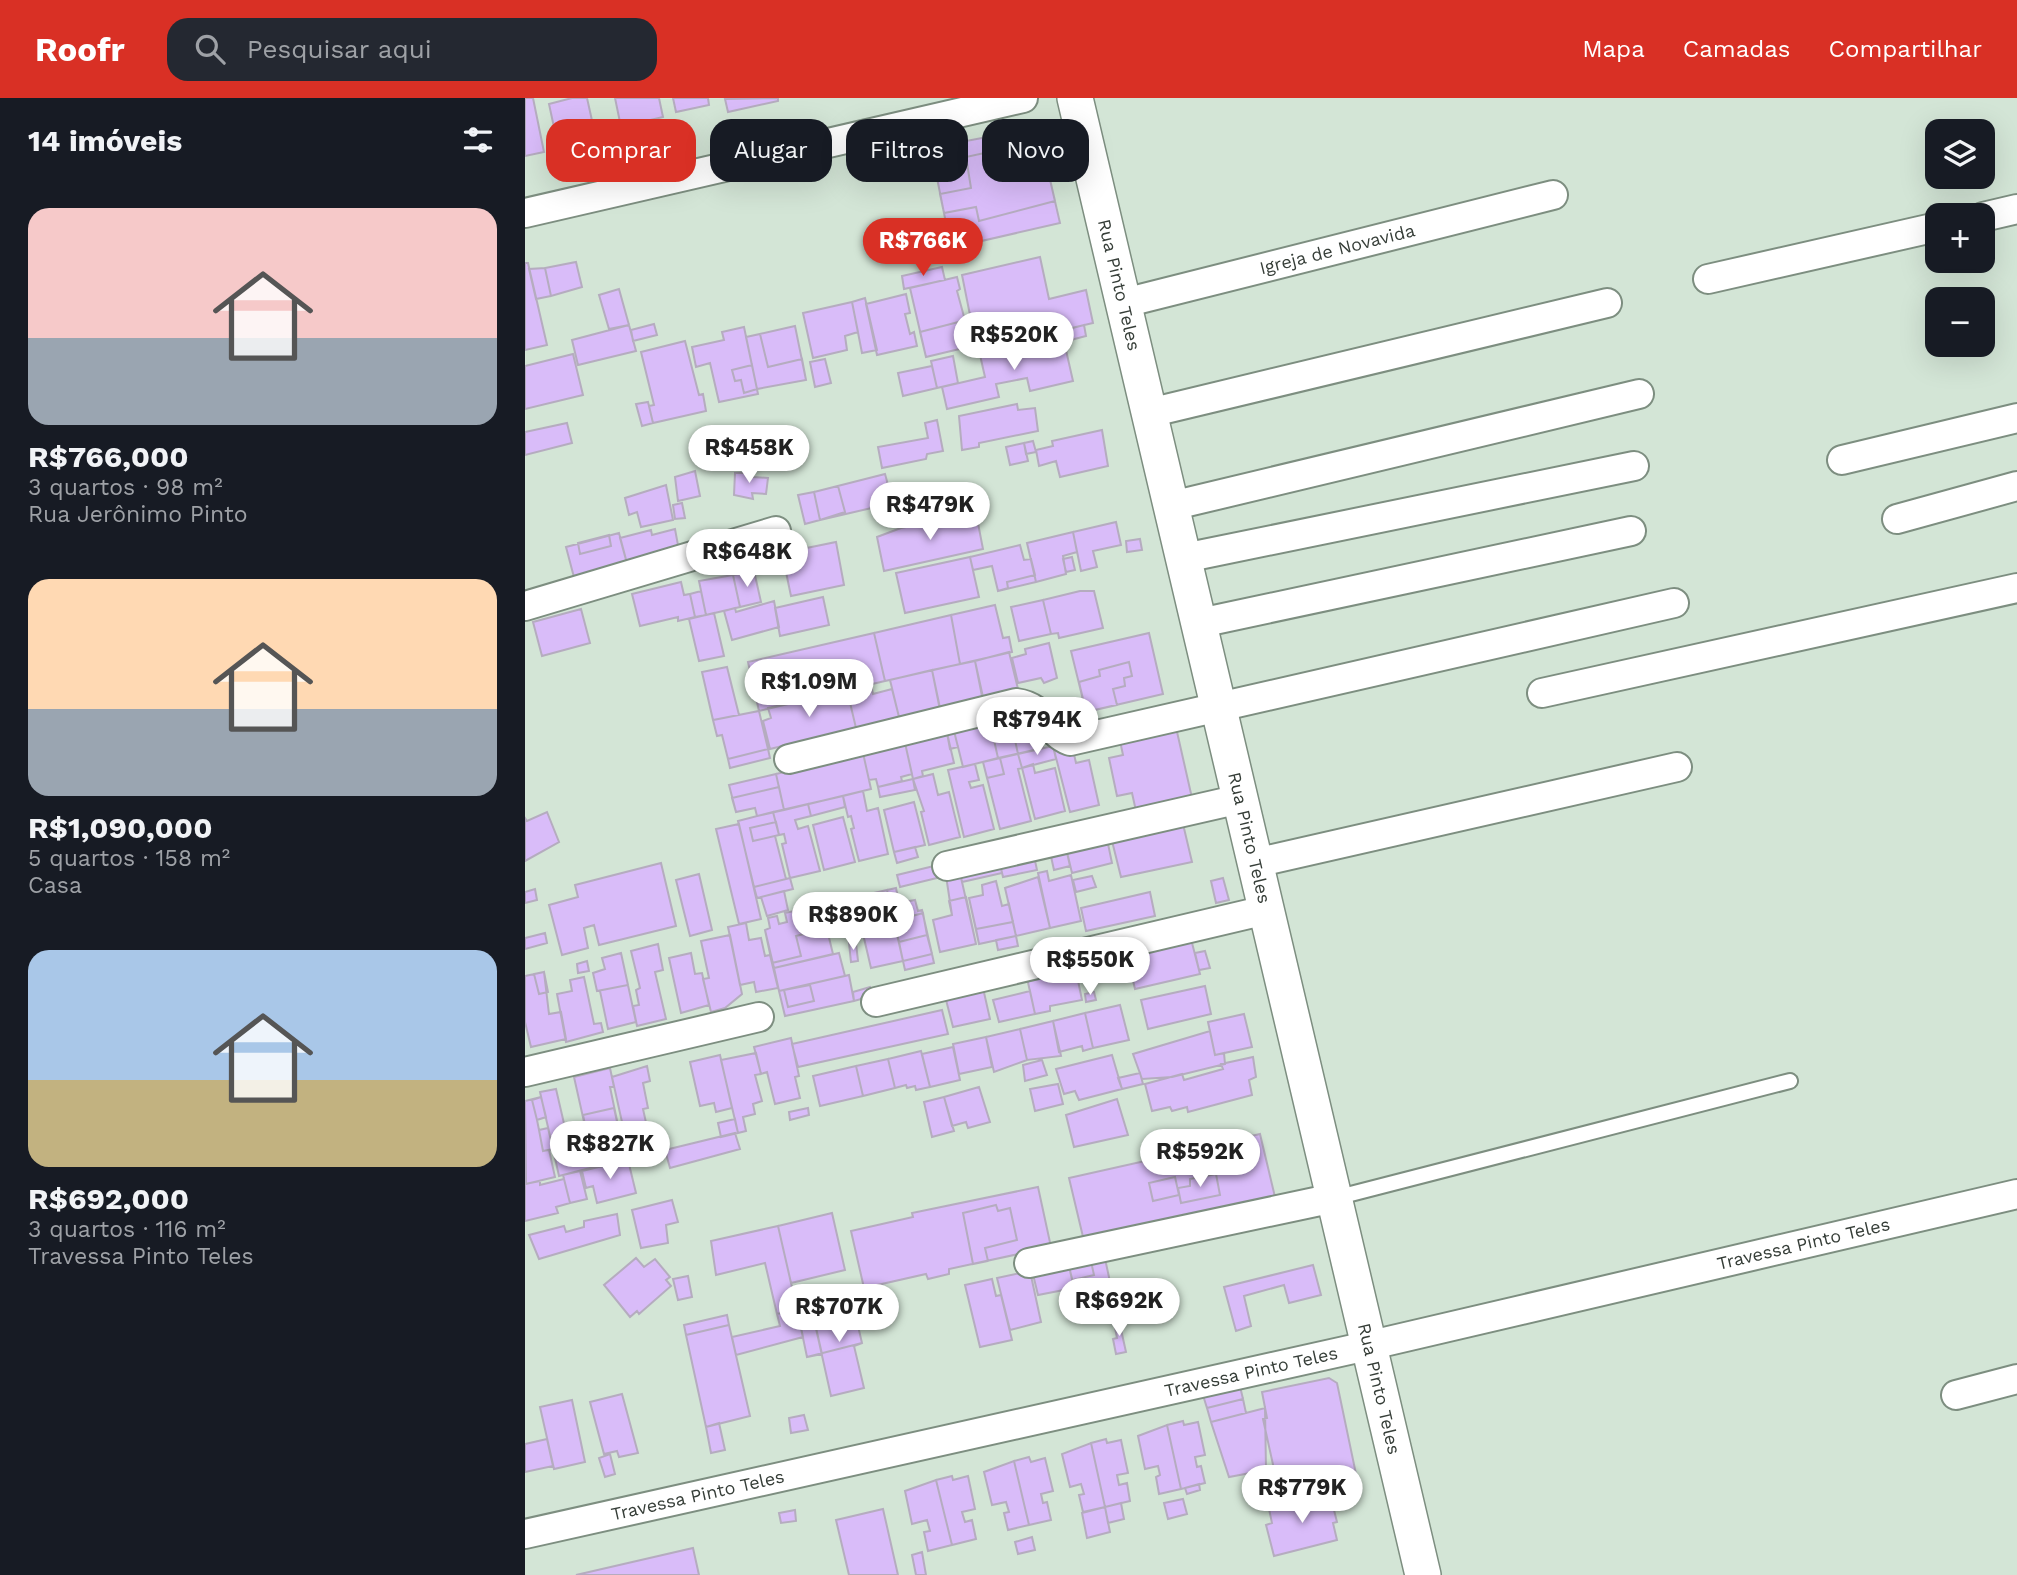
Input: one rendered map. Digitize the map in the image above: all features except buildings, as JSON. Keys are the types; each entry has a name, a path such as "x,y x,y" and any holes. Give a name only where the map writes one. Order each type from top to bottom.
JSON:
{"street":[{"path":"525,213 1023,98"},
{"name":"Rua Pinto Teles","path":"1075,98 1423,1575"},
{"name":"Igreja de Novavida","path":"1124,303 1553,195"},
{"path":"1995,214 2017,209"},
{"path":"1707,279 1925,230"},
{"path":"1149,413 1607,303"},
{"path":"1171,506 1639,394"},
{"path":"1842,460 2017,418"},
{"path":"1184,558 1634,466"},
{"path":"1897,519 2017,486"},
{"path":"525,606 776,531"},
{"path":"1199,623 1631,531"},
{"path":"1542,693 2017,588"},
{"path":"789,759 1016,703 1039,711 1053,731 1070,741 1674,603"},
{"path":"1255,863 1677,767"},
{"path":"947,866 1240,799"},
{"path":"876,1002 1266,910"},
{"path":"525,1072 759,1017"},
{"name":"Travessa Pinto Teles","path":"525,1534 1367,1346 2017,1194"},
{"path":"1029,1263 1334,1198"},
{"path":"1956,1395 2017,1379"}],"lane":[{"path":"1334,1198 1790,1081"}]}
